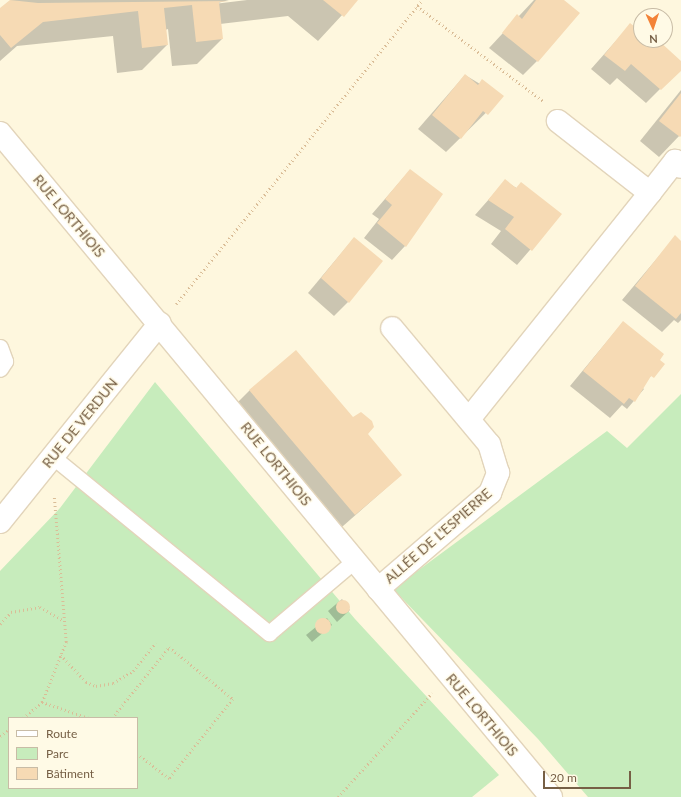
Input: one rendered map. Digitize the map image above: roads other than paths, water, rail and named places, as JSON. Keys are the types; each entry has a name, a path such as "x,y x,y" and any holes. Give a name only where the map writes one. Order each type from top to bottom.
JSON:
{"street":[{"path":"558,121 650,193"},
{"name":"RUE LORTHIOIS","path":"0,133 160,323 551,797"},
{"path":"469,419 650,193 679,161"},
{"name":"RUE DE VERDUN","path":"0,522 160,323"},
{"name":"ALLÉE DE L'ESPIERRE","path":"378,589 496,484 498,473 494,452 469,419 392,328"}],"lane":[{"path":"0,347 5,361 0,369"},
{"path":"53,457 269,633 355,560"}]}
